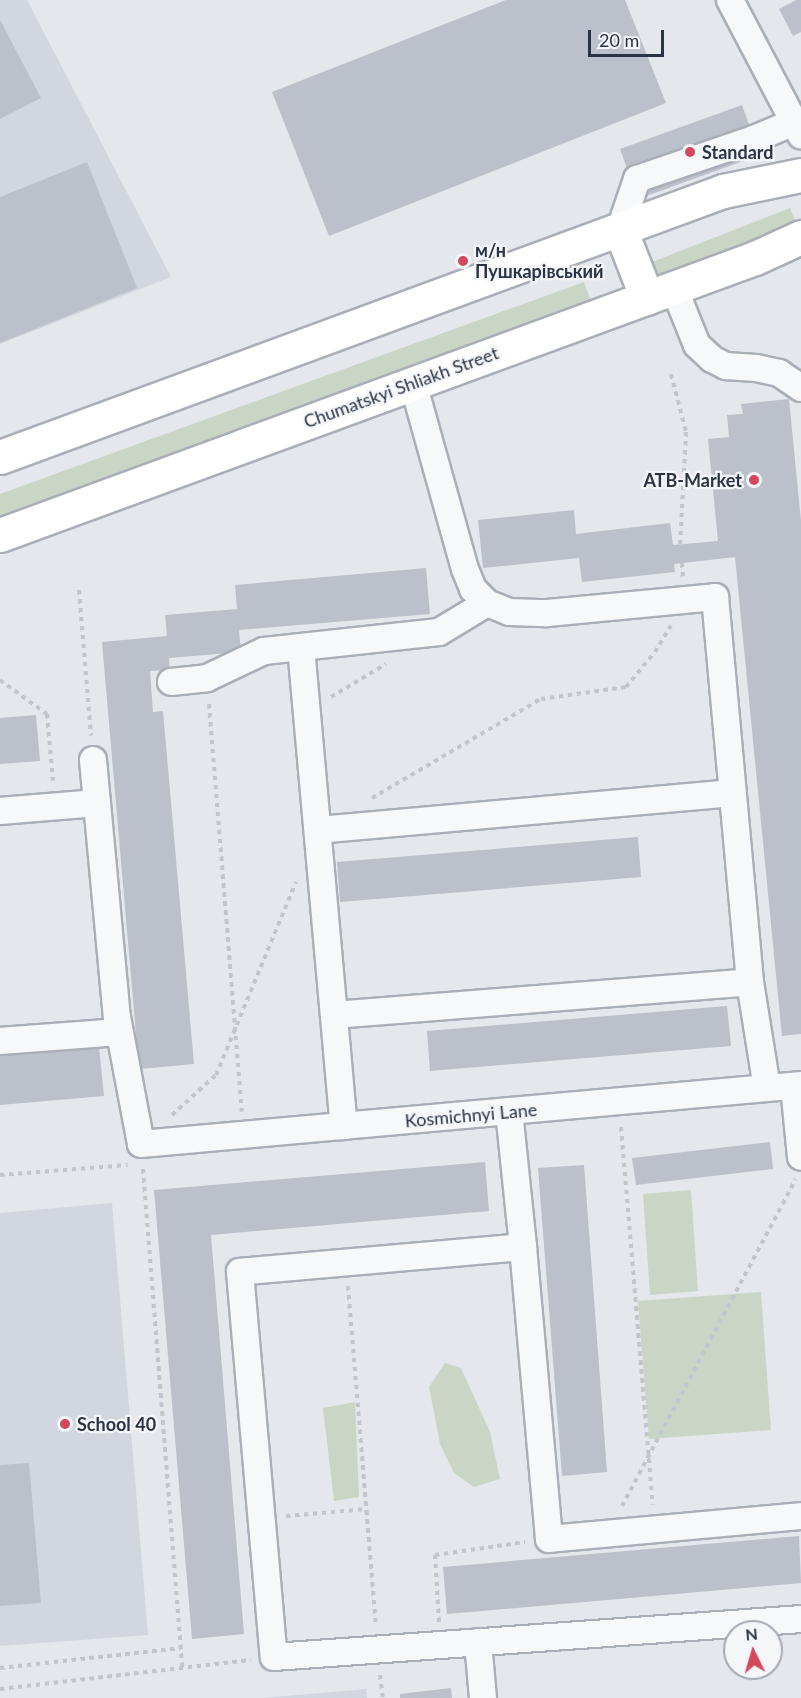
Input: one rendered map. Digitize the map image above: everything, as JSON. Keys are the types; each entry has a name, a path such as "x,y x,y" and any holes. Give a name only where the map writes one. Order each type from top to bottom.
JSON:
{"main road":[{"path":"0,457 723,190 801,175"},
{"path":"620,229 660,293"},
{"name":"Chumatskyi Shliakh Street","path":"0,535 660,293 754,258 801,237"}],"street":[{"path":"620,229 637,179 754,139 797,129 730,0"},
{"path":"660,293 697,345 712,359 726,366 756,368 779,373 801,388"},
{"path":"413,383 465,569 472,589 487,603 509,612 547,613 715,597 731,793 750,982 766,1088"},
{"path":"171,682 207,678 264,651 439,632 487,603"},
{"path":"301,647 344,1126"},
{"path":"93,760 120,1032 141,1144"},
{"path":"318,830 731,793"},
{"path":"0,811 97,803"},
{"path":"334,1015 750,982"},
{"path":"0,1041 120,1032"},
{"path":"797,1086 801,1157"},
{"name":"Kosmichnyi Lane","path":"141,1144 797,1086"},
{"path":"509,1112 549,1539 801,1516"},
{"path":"523,1247 240,1272 274,1657 801,1619"},
{"path":"478,1642 483,1698"}],"path":[{"path":"671,374 686,432 680,545"},
{"path":"79,590 93,760"},
{"path":"368,801 541,699 626,687 656,652 685,600"},
{"path":"307,712 388,663"},
{"path":"207,678 244,1135"},
{"path":"0,680 47,714 56,807"},
{"path":"182,1667 141,1144 216,1075 299,874"},
{"path":"621,1125 655,1529"},
{"path":"608,1534 801,1170"},
{"path":"346,1263 378,1649"},
{"path":"262,1518 367,1509"},
{"path":"440,1645 435,1555 549,1539"},
{"path":"0,1668 181,1648"},
{"path":"0,1689 274,1657"}],"shaded area":[{"path":"0,0 27,0 171,277 0,344"},
{"name":"School 40","path":"112,1203 148,1635 0,1646 0,1213"},
{"path":"366,1689 367,1698 263,1698"}],"green space":[{"path":"790,208 797,225 654,281 647,264"},
{"path":"584,282 592,304 0,519 0,494"},
{"path":"691,1190 698,1291 650,1295 643,1194"},
{"path":"761,1292 771,1430 649,1439 638,1301"},
{"path":"445,1363 461,1368 490,1432 500,1479 474,1487 454,1473 440,1444 429,1387"},
{"path":"355,1402 359,1497 334,1501 323,1408"}],"building":[{"path":"506,0 625,0 666,103 329,236 272,92"},
{"path":"796,0 801,0 801,32 793,36 779,9"},
{"path":"0,20 41,98 0,119"},
{"path":"742,105 760,155 638,199 620,149"},
{"path":"87,162 137,288 0,343 0,197"},
{"path":"789,399 801,521 801,1034 782,1036 735,557 674,564 675,572 582,582 579,558 483,568 478,520 574,510 576,534 670,523 673,545 718,541 708,439 729,437 727,415 743,414 741,404"},
{"path":"426,568 430,614 239,630 241,652 169,658 170,670 150,671 153,712 163,711 194,1064 139,1069 102,642 167,636 165,615 237,609 235,585"},
{"path":"36,715 40,761 0,764 0,718"},
{"path":"638,837 641,877 340,902 337,862"},
{"path":"727,1006 731,1046 430,1071 427,1031"},
{"path":"99,1046 104,1096 0,1105 0,1055"},
{"path":"770,1142 773,1169 636,1185 632,1158"},
{"path":"485,1162 489,1211 211,1235 244,1634 192,1639 154,1190"},
{"path":"584,1165 607,1472 562,1476 538,1168"},
{"path":"29,1463 41,1603 0,1606 0,1465"},
{"path":"799,1536 801,1583 447,1614 443,1567"},
{"path":"451,1688 452,1698 400,1698 400,1694"}],"place":[{"name":"Standard","path":"690,152"},
{"name":"м/н Пушкарівський","path":"463,261"},
{"name":"ATB-Market","path":"754,480"},
{"name":"School 40","path":"65,1424"}]}
